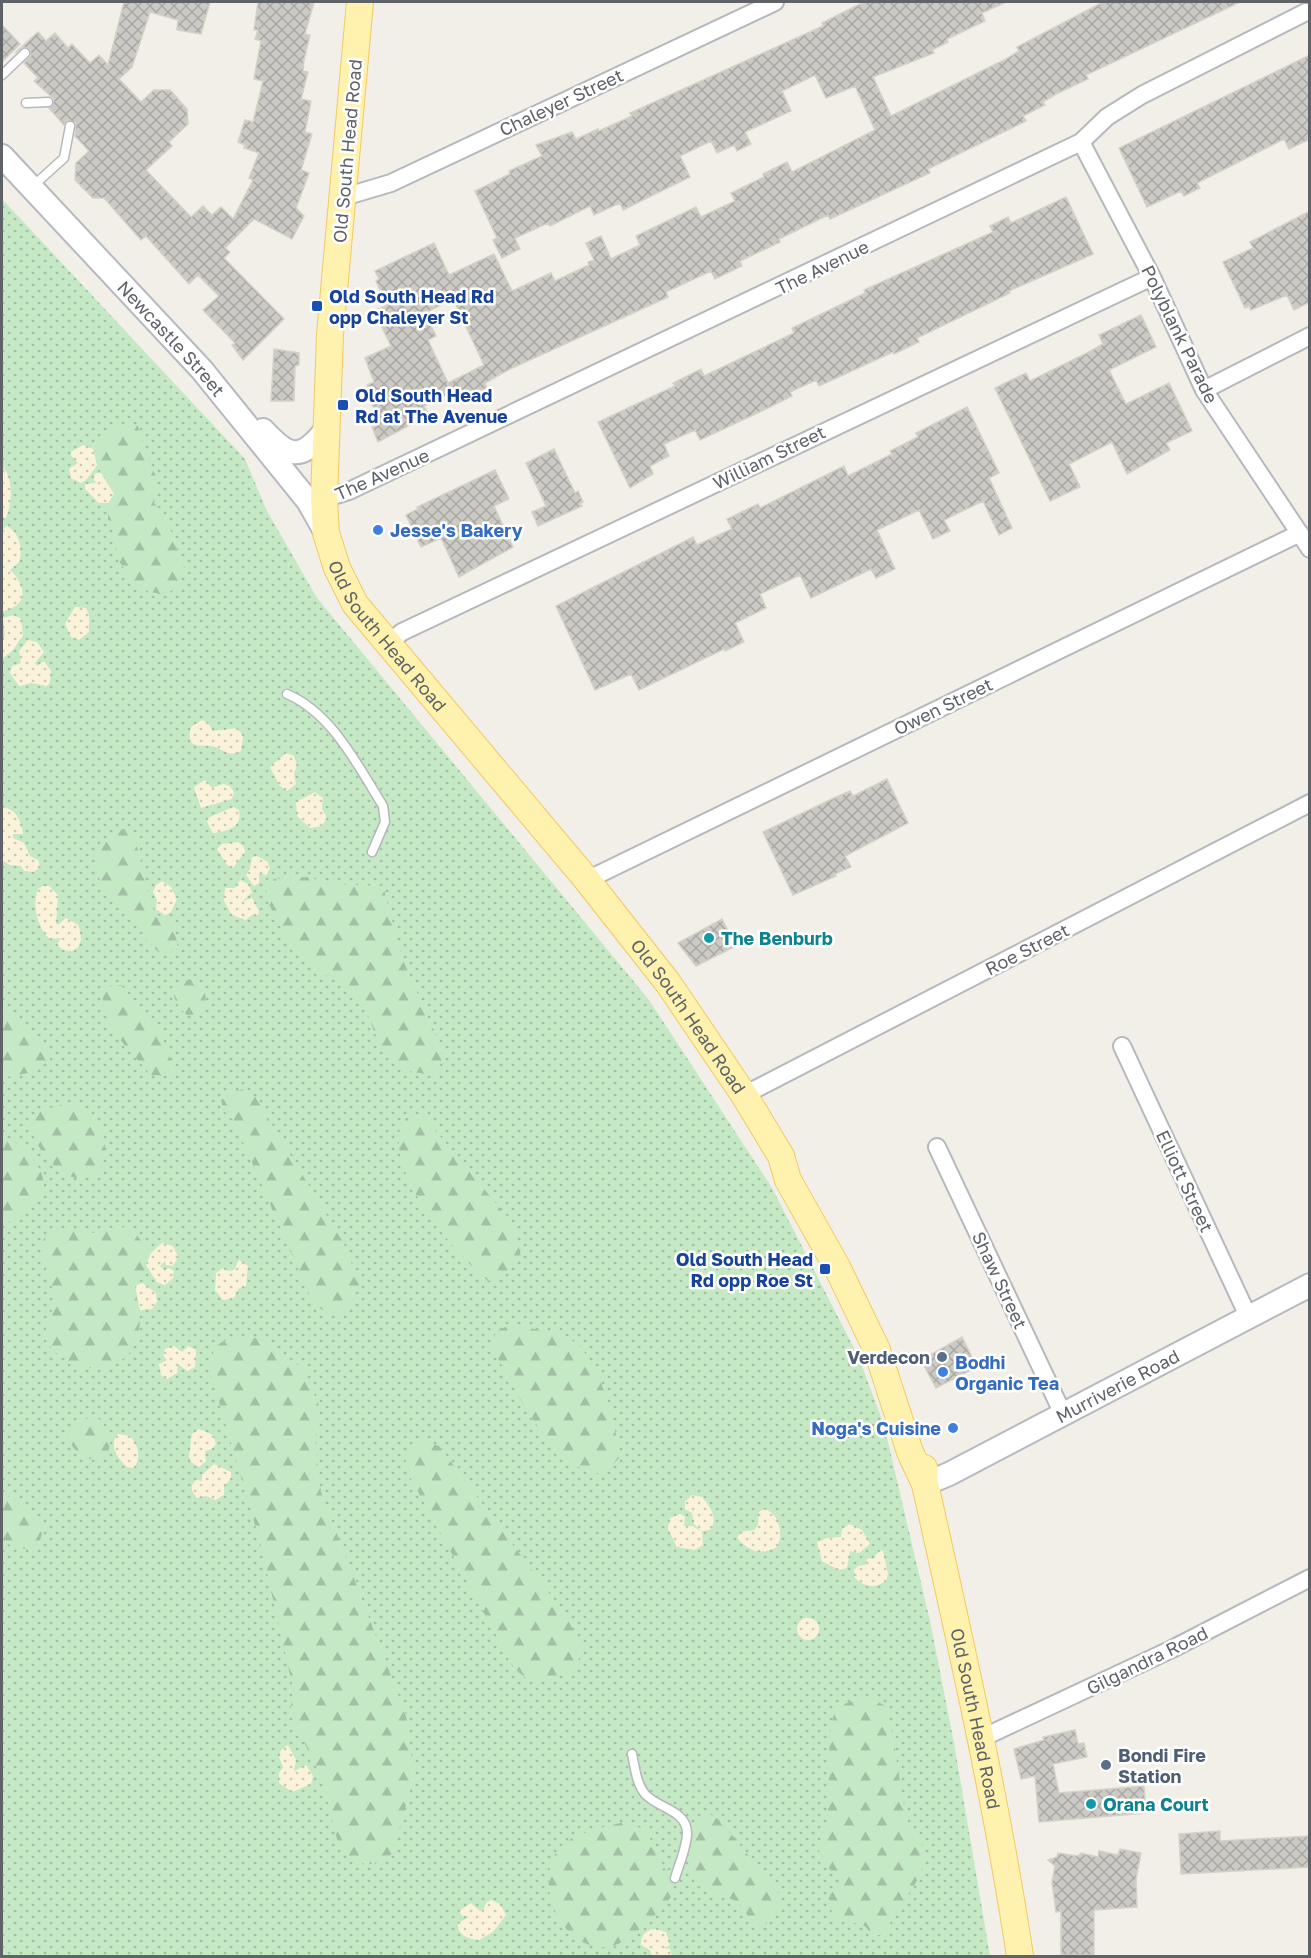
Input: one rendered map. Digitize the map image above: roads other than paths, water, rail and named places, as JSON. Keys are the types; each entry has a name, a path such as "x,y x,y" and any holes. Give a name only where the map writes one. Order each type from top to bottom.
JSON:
{"main road":[{"name":"Old South Head Road","path":"360,2 345,197 330,335 325,431 326,533 346,589 355,604 587,880 668,983 744,1095 781,1156 788,1180 837,1267 885,1370 910,1452 925,1484 982,1738 1020,1956"}],"street":[{"name":"Chaleyer Street","path":"345,197 391,183 775,2"},
{"name":"The Avenue","path":"324,499 344,493 413,461 1081,142 1107,117 1142,95 1306,12"},
{"name":"Polyblank Parade","path":"1081,142 1152,277 1204,390 1310,549"},
{"name":"Newcastle Street","path":"2,156 202,370 308,501 326,533"},
{"name":"William Street","path":"389,643 405,631 1152,277"},
{"path":"1204,390 1310,336"},
{"path":"202,370 275,444 293,454 312,448 325,431"},
{"name":"Owen Street","path":"587,880 1300,533"},
{"name":"Roe Street","path":"744,1095 1310,803"},
{"name":"Elliott Street","path":"1122,1046 1248,1317"},
{"name":"Shaw Street","path":"937,1147 1063,1414"},
{"name":"Murriverie Road","path":"925,1484 1310,1285"},
{"name":"Gilgandra Road","path":"982,1738 1172,1649 1310,1578"}],"lane":[{"path":"2,75 25,53"},
{"path":"26,103 48,102"},
{"path":"31,188 64,158 70,126"},
{"path":"287,694 305,701 320,715 383,806 385,822 372,852"},
{"path":"632,1754 637,1780 643,1792 652,1801 680,1816 686,1825 687,1834 675,1878"}],"place":[{"name":"Old South Head Rd opp Chaleyer St","path":"317,306"},
{"name":"Old South Head Rd at The Avenue","path":"343,405"},
{"name":"Jesse's Bakery","path":"378,530"},
{"name":"The Benburb","path":"709,938"},
{"name":"Old South Head Rd opp Roe St","path":"825,1269"},
{"name":"Verdecon","path":"942,1357"},
{"name":"Bodhi Organic Tea","path":"943,1372"},
{"name":"Noga's Cuisine","path":"953,1428"},
{"name":"Bondi Fire Station","path":"1106,1765"},
{"name":"Orana Court","path":"1091,1804"}]}
